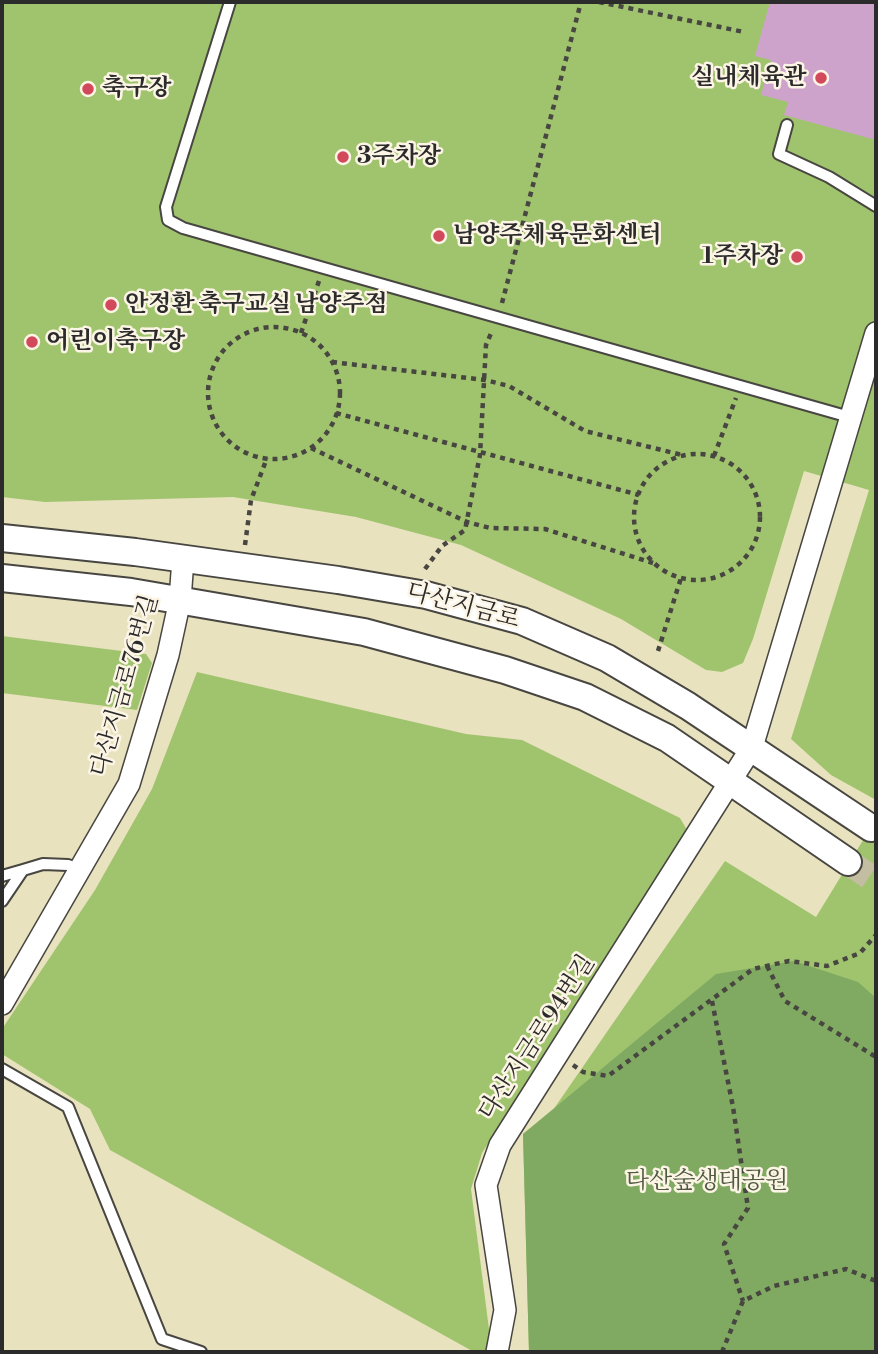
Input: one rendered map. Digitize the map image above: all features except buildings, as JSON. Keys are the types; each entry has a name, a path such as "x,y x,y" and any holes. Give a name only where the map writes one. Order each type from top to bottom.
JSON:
{"street":[{"name":"다산지금로94번길","path":"497,1352 505,1310 486,1185 500,1145 752,747 853,418 876,333"},
{"name":"다산지금로","path":"2,538 183,559 426,595 522,621 607,658 752,747 871,828"},
{"name":"다산지금로76번길","path":"2,1004 128,784 168,655 180,600 183,559"},
{"name":"다산지금로","path":"2,578 180,600 364,632 505,670 585,697 667,738 848,862"}],"lane":[{"path":"230,2 166,206 168,220 183,228 853,418"},
{"path":"787,125 779,154 829,177 876,206"},
{"path":"2,876 43,864 68,865 81,870"},
{"path":"2,901 23,870"},
{"path":"2,1069 68,1107 162,1339 201,1352"}],"path":[{"path":"425,569 442,546 465,530 480,455 486,345 498,317 581,2"},
{"path":"599,2 744,32"},
{"path":"301,333 323,267"},
{"path":"280,327 301,333 319,345 332,362 339,383 336,414 331,425 300,454 279,459 237,449 221,434 211,415 207,393 211,371 222,352 248,333 280,327"},
{"path":"332,362 485,380 509,386 585,431 685,456"},
{"path":"714,456 740,388"},
{"path":"336,414 480,455 639,495"},
{"path":"310,447 467,522 490,528 545,529 654,564 681,578 692,580 713,578 731,570 746,556 757,538 760,518 752,488 733,465 714,456 673,458 656,470 642,486 635,506 634,527 641,547 654,564"},
{"path":"243,556 251,500 267,458"},
{"path":"658,651 681,578"},
{"path":"558,1056 583,1072 608,1076 753,969 789,961 827,967 860,953 876,935"},
{"path":"767,966 785,1001 876,1057"},
{"path":"711,1000 733,1107 748,1208 724,1244 743,1301 722,1352"},
{"path":"743,1301 774,1286 846,1269 876,1281"}],"green space":[{"name":"남양주체육문화센터","path":"2,2 876,2 876,800 831,775 791,739 869,490 804,471 753,639 743,663 722,672 706,670 621,619 461,545 356,517 233,497 45,502 2,497"},
{"path":"2,636 146,654 152,663 137,710 2,693"},
{"path":"197,672 466,734 522,740 680,818 687,830 482,1153 471,1189 490,1337 488,1352 474,1352 110,1150 90,1109 2,1054 2,1029 95,890 152,789"},
{"name":"다산숲생태공원","path":"876,819 876,1352 529,1352 523,1134 553,1110 725,861 816,917"},
{"name":"다산숲생태공원","path":"794,961 858,982 876,998 876,1352 529,1352 523,1134 716,974"}],"tunnel":[{"path":"848,862 876,881"}],"place":[{"name":"실내체육관","path":"821,78"},
{"name":"축구장","path":"88,89"},
{"name":"3주차장","path":"343,157"},
{"name":"남양주체육문화센터","path":"439,236"},
{"name":"1주차장","path":"797,257"},
{"name":"안정환 축구교실 남양주점","path":"111,305"},
{"name":"어린이축구장","path":"32,342"}]}
